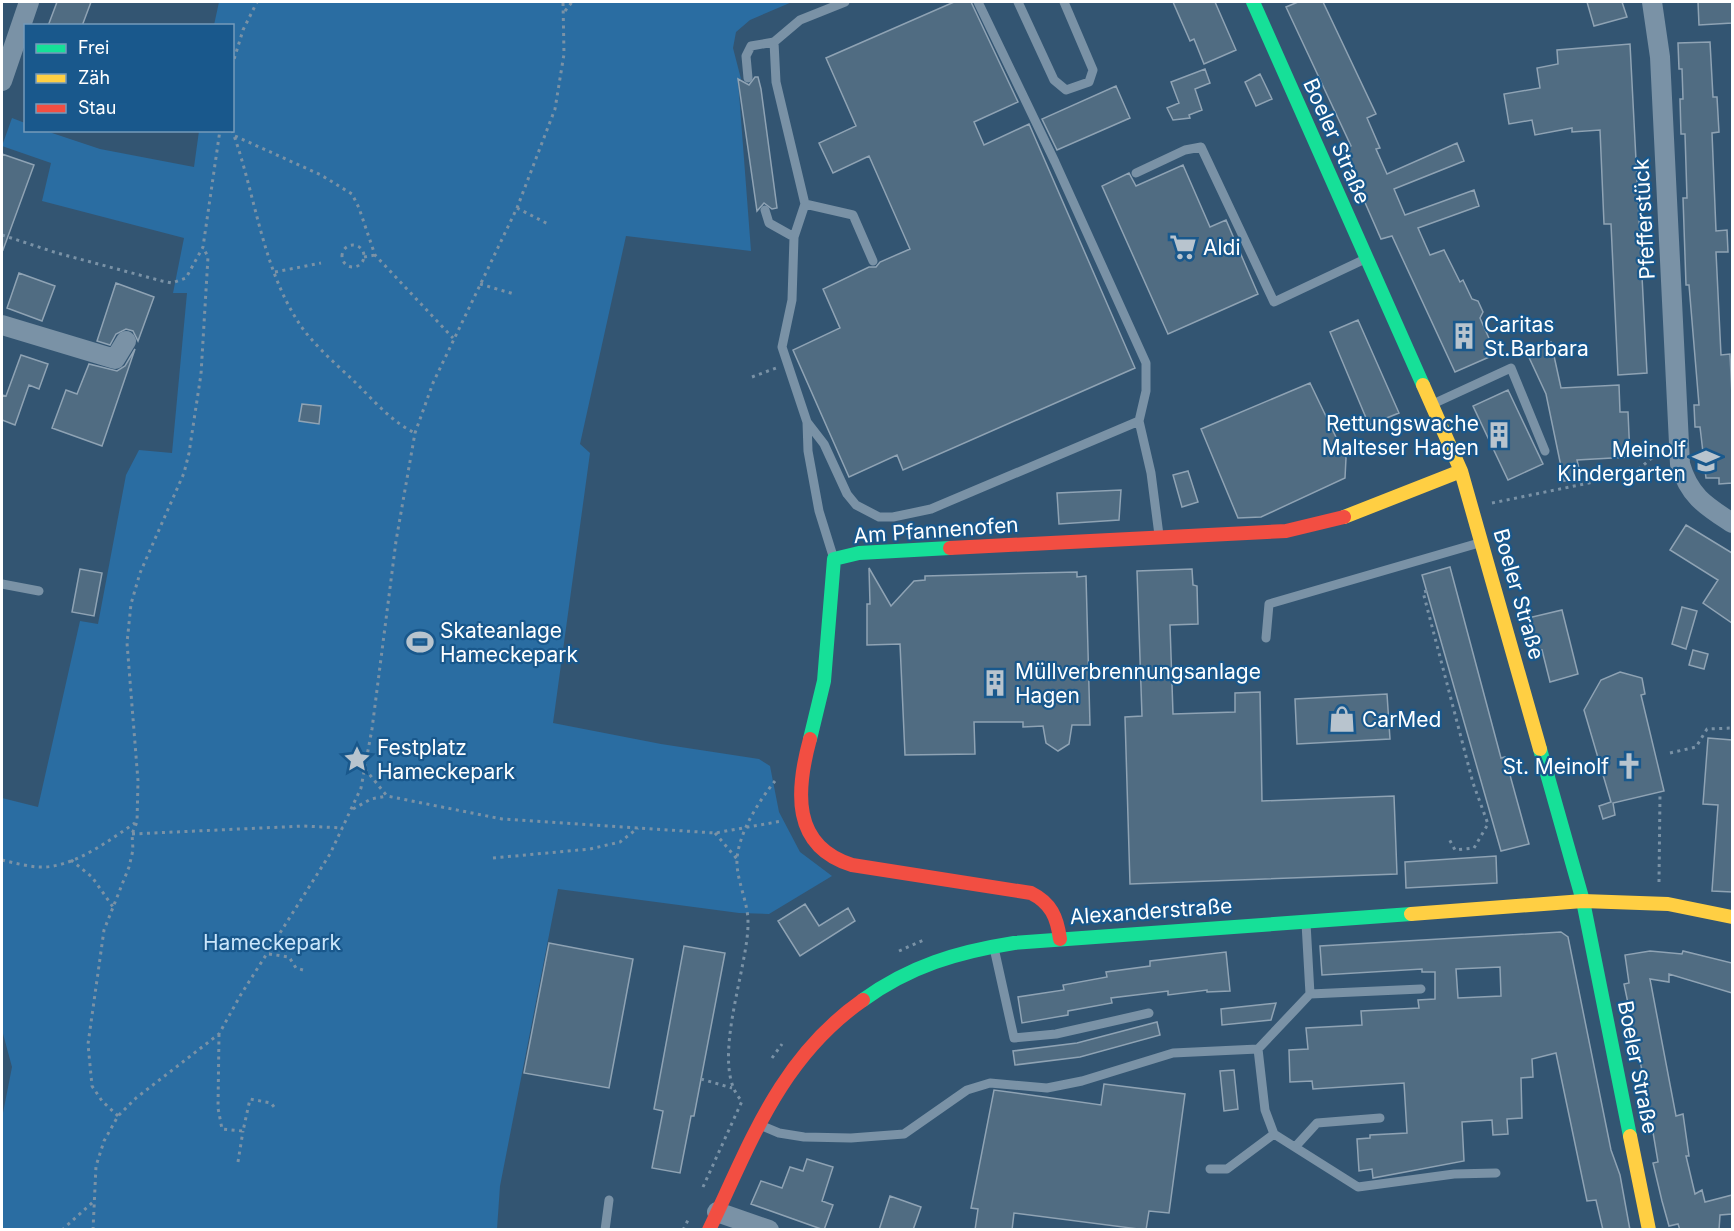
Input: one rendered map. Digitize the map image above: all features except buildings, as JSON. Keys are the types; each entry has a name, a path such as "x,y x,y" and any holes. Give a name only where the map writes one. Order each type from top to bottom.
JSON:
{"street":[{"path":"2,81 29,2"},
{"name":"Boeler Straße","path":"1253,2 1461,471 1583,901 1650,1230"},
{"name":"Pfefferstück","path":"1652,2 1660,57 1680,464 1691,490 1700,502 1732,523"},
{"path":"2,325 115,359 126,341"},
{"name":"Am Pfannenofen","path":"1060,939 1056,915 1046,900 1031,893 841,861 815,842 801,814 800,790 803,764 824,680 834,559 859,553 1260,533 1322,523 1393,501 1461,471"},
{"name":"Alexanderstraße","path":"713,1221 757,1124 784,1077 838,1017 901,976 964,951 1060,939 1583,901 1659,903 1695,908 1732,917"},
{"path":"713,1221 769,1230"}],"lane":[{"path":"748,78 746,56 751,46 774,42 800,20 845,2"},
{"path":"978,2 1055,162 1146,363 1146,391 1139,421 1151,473 1159,537"},
{"path":"1018,2 1054,80 1066,90 1089,82 1093,70 1064,2"},
{"path":"774,42 776,82 806,204 794,237 792,300 782,337 786,361 807,422 808,451 819,511 834,559"},
{"path":"1136,173 1185,150 1201,147 1274,302 1366,259"},
{"path":"806,204 854,215 873,261"},
{"path":"765,210 770,224 794,237"},
{"path":"1433,404 1511,368 1545,451"},
{"path":"807,422 824,444 847,494 856,504 879,517 893,518 931,509 1139,421"},
{"path":"1266,638 1269,603 1482,542"},
{"path":"2,584 39,591"},
{"path":"1305,920 1310,994"},
{"path":"994,946 1014,1038 1056,1034 1149,1013"},
{"path":"757,1124 779,1133 804,1137 851,1138 904,1134 967,1090 990,1083 1047,1088 1082,1081 1173,1053 1258,1049 1310,994 1421,989"},
{"path":"1258,1049 1265,1110 1274,1134 1358,1187 1454,1174 1496,1173"},
{"path":"1296,1146 1317,1123 1380,1118"},
{"path":"1210,1169 1227,1169 1274,1134"},
{"path":"605,1230 609,1200"}],"path":[{"path":"234,59 243,30 257,2"},
{"path":"93,1230 96,1166 104,1141 118,1116 136,1098 219,1034 240,996 269,954 330,854 351,810 365,769 382,671 396,541 415,433 454,339 517,208 555,109 564,54 565,11 563,2"},
{"path":"565,11 572,2"},
{"path":"2,235 57,253 172,283 186,279 203,248 220,132"},
{"path":"233,132 275,272 297,321 338,366 382,408 402,426 415,433"},
{"path":"235,136 321,175 352,194 360,208 375,255 454,339"},
{"path":"517,208 548,224"},
{"path":"352,244 361,248 364,257 361,264 352,267 345,264 341,256 343,249 352,244"},
{"path":"118,1116 102,1101 92,1086 88,1066 98,958 104,930 129,867 133,850 132,834 137,822 138,781 128,643 131,604 140,573 184,473 189,453 201,374 208,257 203,248"},
{"path":"364,257 375,255"},
{"path":"275,272 321,263"},
{"path":"480,284 514,294"},
{"path":"752,377 786,361"},
{"path":"1472,507 1589,483 1639,469 1678,435"},
{"path":"1427,591 1423,592 1473,783 1488,824 1474,848 1455,850 1448,837"},
{"path":"1670,753 1696,747 1707,729 1732,728"},
{"path":"365,769 387,796"},
{"path":"737,860 747,827 775,781"},
{"path":"1659,903 1660,794"},
{"path":"351,810 371,799 387,796 502,819 715,833 784,821 801,814"},
{"path":"2,860 40,867 71,860 137,822"},
{"path":"132,834 304,826 343,828"},
{"path":"493,858 590,849 620,842 639,828"},
{"path":"715,833 727,844 737,860 748,922 729,1034 732,1088"},
{"path":"71,860 92,877 113,907"},
{"path":"269,954 289,957 296,968 303,970"},
{"path":"219,1034 218,1108 222,1129 243,1131"},
{"path":"698,1197 742,1101 732,1088 701,1079"},
{"path":"238,1162 250,1099 271,1103 274,1107"},
{"path":"62,1230 93,1202"},
{"path":"683,1230 688,1219"}],"green space":[{"name":"Hameckepark","path":"219,2 792,2 750,20 736,32 733,48 741,79 738,80 751,251 626,236 580,444 590,453 553,723 661,744 759,759 770,766 779,812 800,852 832,876 769,914 739,913 558,889 500,1186 497,1229 2,1230 2,1118 12,1067 2,1030 2,798 38,807 80,621 98,624 126,475 139,450 172,453 187,293 173,293 184,238 42,201 51,163 2,146 12,118 24,123 24,132 49,132 100,149 194,167 199,132 234,132 234,24 214,24"}],"traffic: fast":[{"path":"1253,2 1423,385"},
{"path":"810,739 824,681 834,559 859,553 950,548"},
{"path":"1540,749 1583,901 1630,1136"},
{"path":"863,1000 916,969 954,956 1014,943 1411,914"}],"traffic: slow":[{"path":"1423,385 1461,471 1540,749"},
{"path":"1344,517 1461,471"},
{"path":"1411,914 1583,901 1668,904 1732,917"},
{"path":"1630,1136 1649,1230"}],"traffic: jam":[{"path":"950,548 1286,531 1344,517"},
{"path":"810,739 802,778 803,814 808,830 818,844 832,856 852,865 1031,893 1044,901 1052,912 1060,939"},
{"path":"709,1230 754,1134 789,1075 834,1023 863,1000"}],"place":[{"name":"Aldi","path":"1183,247"},
{"name":"Caritas St.Barbara","path":"1464,336"},
{"name":"Rettungswache Malteser Hagen","path":"1499,435"},
{"name":"Meinolf Kindergarten","path":"1706,461"},
{"name":"Skateanlage Hameckepark","path":"420,642"},
{"name":"Müllverbrennungsanlage Hagen","path":"995,683"},
{"name":"CarMed","path":"1342,719"},
{"name":"Festplatz Hameckepark","path":"357,759"},
{"name":"St. Meinolf","path":"1629,766"}]}
